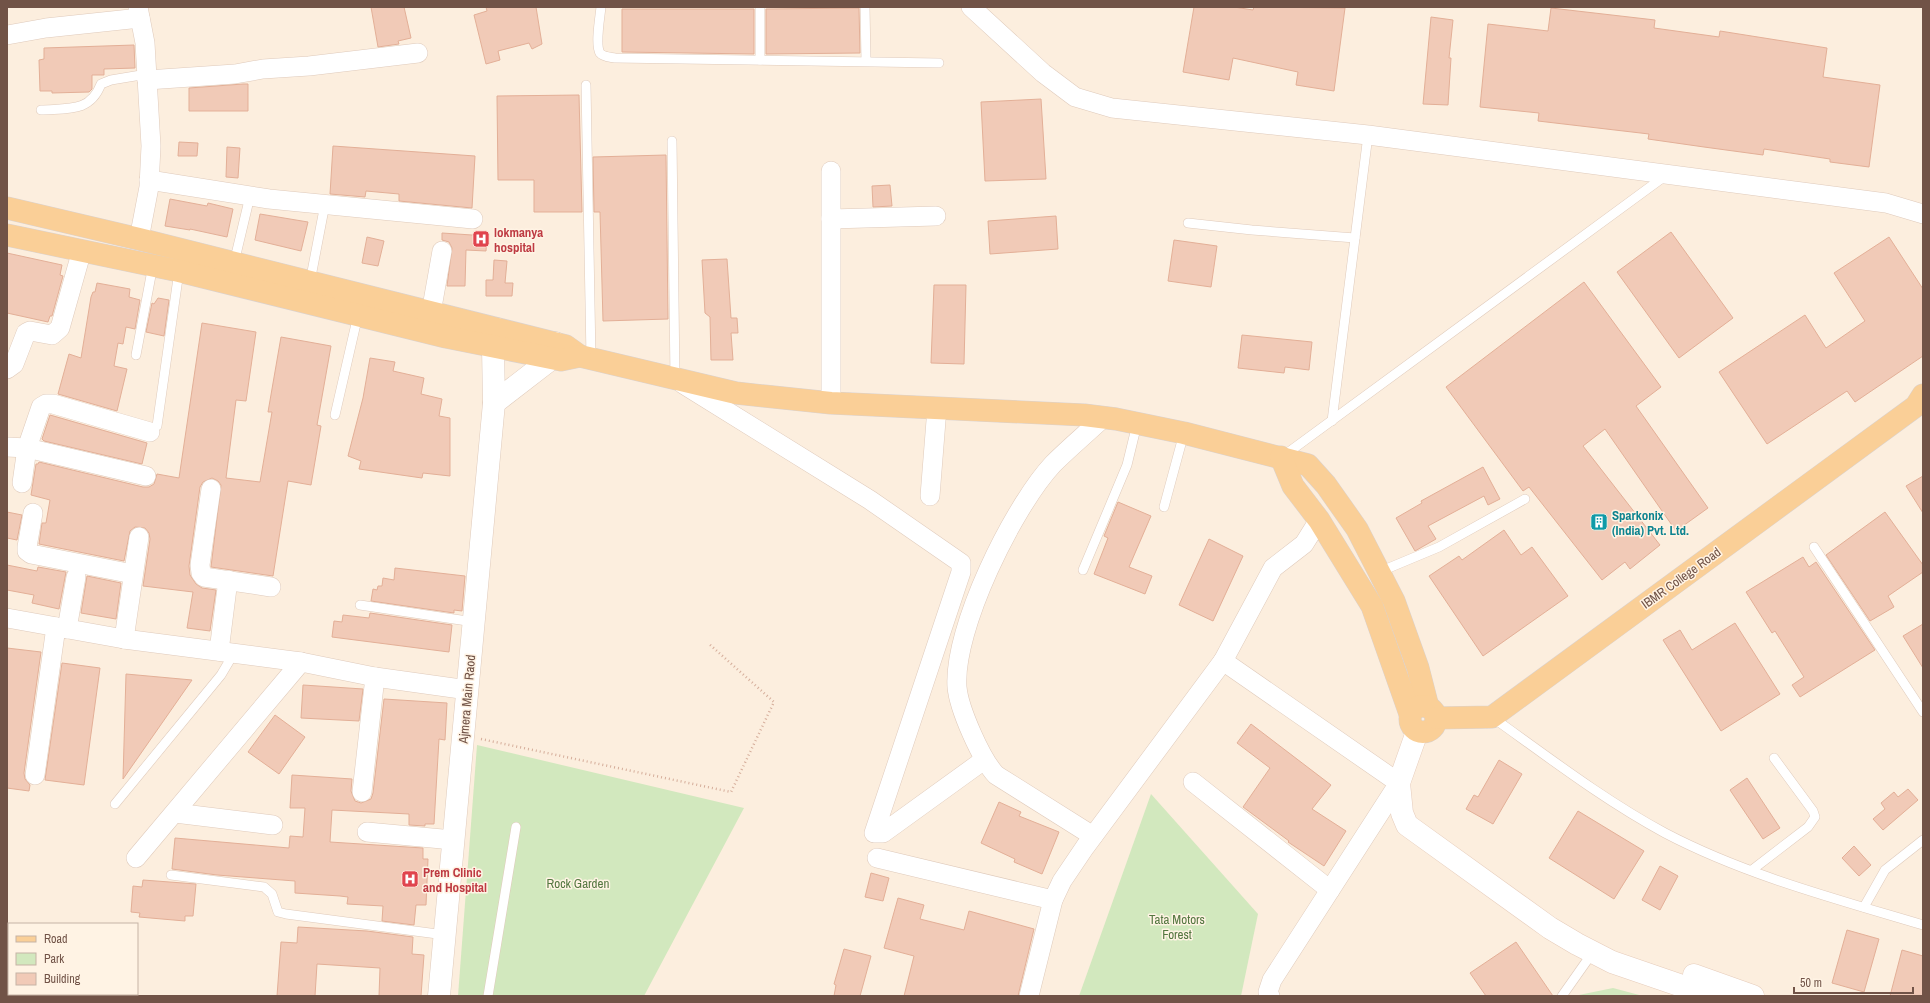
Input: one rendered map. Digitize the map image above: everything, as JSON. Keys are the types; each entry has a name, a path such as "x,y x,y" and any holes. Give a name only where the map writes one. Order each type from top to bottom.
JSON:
{"main road":[{"path":"7,208 140,239 431,313 495,338"},
{"path":"7,235 154,265 358,315 495,338 553,351 561,360 585,358 736,393 831,403 1104,418 1184,433 1308,465 1326,485 1357,529 1396,609 1418,668 1423,718 1399,783 1402,813 1407,825 1550,928 1612,962 1711,996"},
{"name":"Ajmera Main Raod","path":"439,996 494,403 495,338"},
{"path":"494,403 553,351"},
{"name":"IBMR College Road","path":"1492,717 1921,402"},
{"path":"1281,457 1294,486 1319,520 1372,606 1423,718"},
{"path":"1423,718 1492,717"},
{"path":"1402,813 1416,815 1558,917 1617,949 1753,996"}],"street":[{"path":"971,7 1043,73 1075,97 1112,108 1368,135 1667,174 1886,203 1923,214"},
{"path":"7,35 139,13 145,43 151,146 149,180 140,239"},
{"path":"147,77 235,74 263,69 309,66 418,53"},
{"path":"831,171 831,403"},
{"path":"149,180 250,196 473,219"},
{"path":"831,219 936,216"},
{"path":"7,369 14,364 26,333 30,332 52,335 60,328 82,250"},
{"path":"431,313 442,251"},
{"path":"675,379 870,500 961,563 961,572 874,832 876,834 883,833 984,760"},
{"path":"22,483 27,448 41,407 46,404 53,404 154,429"},
{"path":"930,496 937,408"},
{"path":"1094,836 996,775 984,760 960,701 957,687 958,668 967,627 986,576 1015,518 1053,465 1104,418"},
{"path":"7,447 27,448 146,476"},
{"path":"211,489 200,565 201,573 204,577 271,587"},
{"path":"33,513 27,547 31,554 133,574"},
{"path":"1029,996 1053,900 1062,881 1223,661 1273,568 1304,544 1319,520"},
{"path":"124,639 139,537"},
{"path":"35,775 61,628 76,577"},
{"path":"226,652 228,580"},
{"path":"7,618 124,639 302,662 375,677 468,690"},
{"path":"1223,661 1399,783 1272,980 1268,992 1270,996"},
{"path":"136,858 302,662"},
{"path":"362,792 375,677"},
{"path":"1192,782 1330,890"},
{"path":"175,813 273,825"},
{"path":"367,832 453,840"},
{"path":"877,858 1053,900"}],"lane":[{"path":"601,7 598,46 600,53 604,56 615,58 939,63"},
{"path":"760,7 760,60"},
{"path":"865,7 866,61"},
{"path":"41,110 82,106 97,96 101,84 111,80 147,77"},
{"path":"585,358 586,85"},
{"path":"1332,421 1368,135"},
{"path":"672,141 675,379"},
{"path":"1281,457 1667,174"},
{"path":"234,263 250,196"},
{"path":"310,282 325,204"},
{"path":"1188,223 1252,230 1355,238"},
{"path":"136,355 154,265"},
{"path":"154,429 179,271"},
{"path":"335,415 358,315"},
{"path":"1083,570 1127,464 1138,424"},
{"path":"1164,507 1184,433"},
{"path":"1379,572 1439,547 1525,499"},
{"path":"1814,547 1923,712"},
{"path":"360,605 474,622"},
{"path":"115,804 221,675 226,652"},
{"path":"1492,717 1624,809 1665,833 1696,848 1752,870 1923,925"},
{"path":"1752,870 1808,827 1815,817 1813,810 1774,758"},
{"path":"488,996 516,827"},
{"path":"1864,907 1885,870 1923,840"},
{"path":"171,875 264,887 272,894 278,912 286,914 445,935"},
{"path":"1562,996 1593,952"}],"path":[{"path":"463,736 731,792 774,702 708,643"}],"green space":[{"name":"Rock Garden","path":"477,745 744,808 644,996 458,996"},
{"name":"Tata Motors Forest","path":"1151,794 1258,914 1241,996 1079,996"},
{"path":"1613,988 1643,996 1574,996"}],"building":[{"path":"371,7 404,7 411,38 398,41 399,44 378,47"},
{"path":"486,7 536,7 542,44 532,49 529,43 498,51 500,60 486,64 474,15 487,11"},
{"path":"1194,7 1234,7 1253,10 1254,7 1345,8 1334,91 1296,85 1298,72 1233,58 1229,80 1183,72"},
{"path":"859,8 860,53 766,54 766,9"},
{"path":"1551,8 1655,20 1654,28 1719,37 1720,31 1827,48 1823,77 1880,85 1869,167 1830,162 1830,159 1764,149 1763,155 1648,139 1649,134 1538,121 1539,113 1480,107 1488,24 1548,31"},
{"path":"622,9 754,9 754,54 622,52"},
{"path":"1431,17 1453,20 1449,58 1451,58 1448,105 1423,104"},
{"path":"134,45 135,68 104,69 104,75 92,75 92,89 89,92 52,93 52,91 40,91 39,60 44,59 44,48"},
{"path":"248,84 248,111 189,111 189,88"},
{"path":"579,95 582,212 534,212 534,180 498,180 497,96"},
{"path":"1041,99 1046,179 985,181 981,102"},
{"path":"179,142 198,143 197,156 178,156"},
{"path":"333,146 475,156 472,208 399,201 399,194 366,191 365,197 330,194"},
{"path":"227,147 240,148 238,178 226,177"},
{"path":"666,155 668,319 603,321 600,212 594,212 593,157"},
{"path":"890,185 892,206 873,207 872,186"},
{"path":"170,199 207,206 208,203 233,209 227,237 190,229 165,226"},
{"path":"260,214 308,222 301,251 255,240"},
{"path":"1056,216 1058,249 990,254 988,221"},
{"path":"1671,232 1733,318 1679,358 1617,272"},
{"path":"442,233 487,236 486,251 466,250 465,286 447,286 452,248 449,242 442,240"},
{"path":"367,237 384,241 378,266 362,263"},
{"path":"1889,237 1923,289 1923,356 1855,402 1847,391 1767,444 1719,372 1805,315 1826,348 1865,321 1834,273"},
{"path":"1174,240 1217,246 1211,287 1168,281"},
{"path":"7,253 62,265 60,275 63,276 52,316 50,316 48,322 7,313"},
{"path":"727,259 731,318 737,318 738,333 731,333 733,360 711,360 710,317 705,313 702,260"},
{"path":"494,260 507,261 505,283 513,283 512,296 486,296 486,280 493,280"},
{"path":"1584,282 1661,387 1636,406 1708,508 1676,531 1605,429 1583,446 1660,545 1630,569 1625,562 1602,580 1529,487 1523,491 1446,387"},
{"path":"97,283 130,289 129,297 140,300 135,329 126,327 123,344 118,343 114,366 127,369 117,411 58,394 69,354 81,358 91,297 93,292 95,292"},
{"path":"934,285 966,285 964,364 931,363"},
{"path":"158,298 169,300 164,336 146,332 152,303 154,304"},
{"path":"202,323 256,332 246,401 236,400 226,478 260,482 272,412 268,412 281,337 331,346 317,425 321,426 311,485 288,481 273,576 211,567 221,485 218,481 212,478 203,482 200,487 189,566 190,575 196,584 202,588 216,590 210,631 187,628 193,592 143,586 150,539 149,533 145,528 135,527 130,531 124,561 39,544 42,523 46,523 50,500 31,495 36,464 39,462 143,487 149,487 154,484 157,474 179,478"},
{"path":"1242,335 1312,342 1309,370 1285,367 1284,373 1238,368"},
{"path":"370,358 395,362 393,371 424,378 421,394 442,399 439,416 450,418 450,476 423,473 422,478 359,469 361,461 348,456 363,398"},
{"path":"50,415 147,443 142,464 44,441 42,439"},
{"path":"1483,467 1500,499 1488,505 1484,496 1428,526 1436,539 1415,551 1396,518 1422,503 1421,501"},
{"path":"1923,476 1923,513 1906,486"},
{"path":"1118,502 1151,516 1129,567 1152,576 1145,594 1094,574 1108,538 1104,536"},
{"path":"7,512 22,515 17,540 7,538"},
{"path":"1885,512 1923,565 1923,572 1888,596 1894,607 1870,621 1826,555"},
{"path":"1504,530 1521,555 1532,547 1568,596 1483,656 1429,576 1459,556 1462,560"},
{"path":"1209,539 1243,556 1213,621 1179,605"},
{"path":"1803,557 1809,567 1816,562 1875,650 1800,697 1792,685 1804,677 1775,631 1772,633 1746,592"},
{"path":"7,565 37,571 38,567 66,572 59,609 32,603 34,595 7,590"},
{"path":"395,568 465,576 462,611 454,610 454,613 371,601 373,589 377,590 378,586 382,586 383,578 394,580"},
{"path":"87,576 121,583 116,619 81,613"},
{"path":"370,613 452,625 449,652 332,637 334,621 342,622 343,615 369,618"},
{"path":"1735,623 1780,694 1721,731 1663,640 1680,630 1692,650"},
{"path":"1923,624 1923,668 1903,636"},
{"path":"7,648 41,652 24,773 25,779 30,785 29,791 7,788"},
{"path":"62,663 100,668 84,785 45,780"},
{"path":"126,674 192,680 123,779"},
{"path":"303,685 363,689 359,721 301,718"},
{"path":"384,699 447,703 445,740 439,739 434,824 425,824 425,826 409,825 409,814 332,810 330,842 423,848 423,859 428,859 426,905 416,905 414,925 382,921 383,906 347,904 348,897 295,893 295,881 217,875 172,869 175,838 289,848 290,836 303,837 305,808 290,808 292,775 352,779 351,791 355,801 361,803 371,799 373,793"},
{"path":"275,715 305,737 279,774 248,752"},
{"path":"1251,724 1331,785 1312,809 1346,831 1324,866 1288,842 1289,841 1243,807 1270,768 1237,743"},
{"path":"1499,760 1522,774 1493,824 1466,809 1474,795 1478,797"},
{"path":"1747,778 1780,828 1763,839 1730,790"},
{"path":"1908,789 1918,800 1883,830 1873,819 1885,809 1881,803 1894,792 1898,797"},
{"path":"999,802 1021,812 1019,816 1059,832 1042,874 1014,862 1015,859 981,843"},
{"path":"1578,811 1644,851 1614,899 1549,858"},
{"path":"1854,846 1871,865 1859,876 1842,858"},
{"path":"1660,866 1678,876 1660,910 1642,900"},
{"path":"871,873 889,878 883,901 865,897"},
{"path":"143,880 196,884 193,916 185,916 185,921 139,917 140,913 131,912 133,886 142,887"},
{"path":"898,898 924,905 920,919 964,930 969,911 1034,929 1018,996 904,996 914,956 884,948"},
{"path":"298,927 367,931 413,937 412,954 424,955 421,996 379,996 380,968 317,964 315,996 277,996 281,942 297,943"},
{"path":"1847,930 1879,939 1864,992 1832,983"},
{"path":"1516,942 1553,996 1486,996 1470,973"},
{"path":"844,949 871,956 860,996 834,996 836,985 834,984"},
{"path":"1902,950 1923,956 1923,996 1890,996"}],"place":[{"name":"lokmanya hospital","path":"481,239"},
{"name":"Sparkonix (India) Pvt. Ltd.","path":"1599,522"},
{"name":"Prem Clinic and Hospital","path":"410,879"}]}
